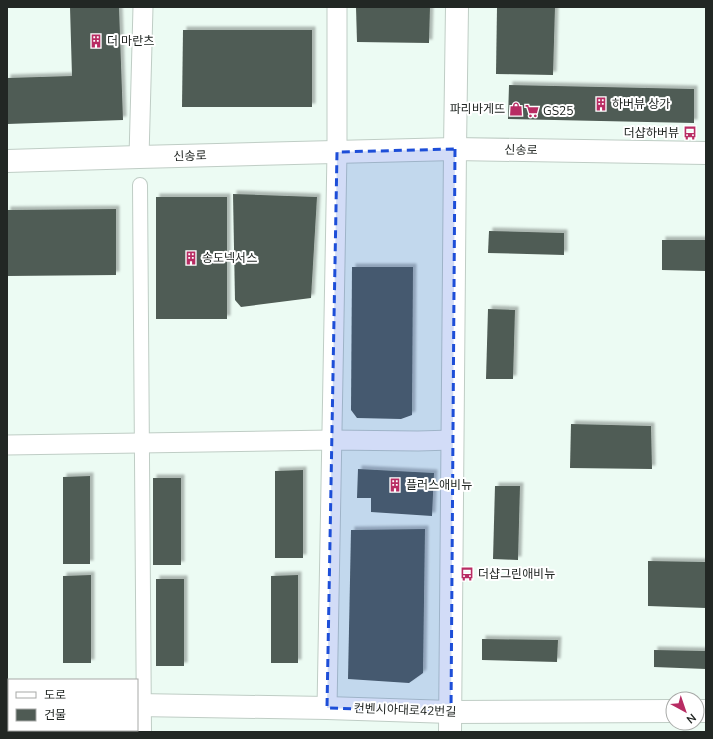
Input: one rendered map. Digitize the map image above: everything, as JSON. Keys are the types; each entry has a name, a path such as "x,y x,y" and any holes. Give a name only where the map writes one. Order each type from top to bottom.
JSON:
{"street":[{"path":"139,157 143,7"},
{"path":"327,708 337,152 337,7"},
{"path":"450,722 454,149 457,7"},
{"name":"신송로","path":"7,161 454,149 706,153"},
{"path":"140,185 141,705 144,732"},
{"path":"7,445 141,442 452,440"},
{"name":"컨벤시아대로42번길","path":"141,705 327,708 450,722 665,711"}],"highlighted area":[{"path":"455,149 451,712 327,708 337,152"}],"building":[{"name":"더 마란츠","path":"70,7 119,7 123,120 7,124 7,78 72,76"},
{"path":"356,7 430,7 429,43 357,42"},
{"path":"497,7 555,7 553,75 496,74"},
{"path":"183,30 312,30 312,107 182,107"},
{"name":"하버뷰 상가","path":"509,85 694,89 694,123 508,119"},
{"path":"233,194 317,197 311,298 241,307 235,300"},
{"name":"송도넥서스","path":"156,197 227,197 227,319 156,319"},
{"path":"116,209 116,275 7,276 7,210"},
{"path":"489,231 564,233 564,255 488,253"},
{"path":"662,240 706,240 706,271 662,270"},
{"path":"352,267 413,267 412,415 401,419 357,418 351,410"},
{"path":"488,309 515,310 513,379 486,379"},
{"path":"571,424 651,426 652,469 570,468"},
{"name":"플러스애비뉴","path":"358,469 434,473 432,516 371,512 371,498 357,498"},
{"path":"303,470 303,558 275,558 275,471"},
{"path":"90,476 90,564 63,564 63,477"},
{"path":"153,478 181,478 181,565 153,565"},
{"path":"495,486 520,486 518,560 493,559"},
{"path":"425,529 423,673 409,683 348,679 351,530"},
{"path":"648,561 706,562 706,608 648,606"},
{"path":"91,575 91,663 63,663 63,576"},
{"path":"298,575 298,663 271,663 271,576"},
{"path":"156,579 184,579 184,666 156,666"},
{"path":"482,639 558,640 557,662 482,660"},
{"path":"654,650 706,651 706,669 654,667"}],"place":[{"name":"더 마란츠","path":"96,41"},
{"name":"하버뷰 상가","path":"601,104"},
{"name":"파리바게뜨","path":"516,109"},
{"name":"GS25","path":"532,111"},
{"name":"더샵하버뷰","path":"690,133"},
{"name":"송도넥서스","path":"191,258"},
{"name":"플러스애비뉴","path":"395,485"},
{"name":"더샵그린애비뉴","path":"467,574"}]}
